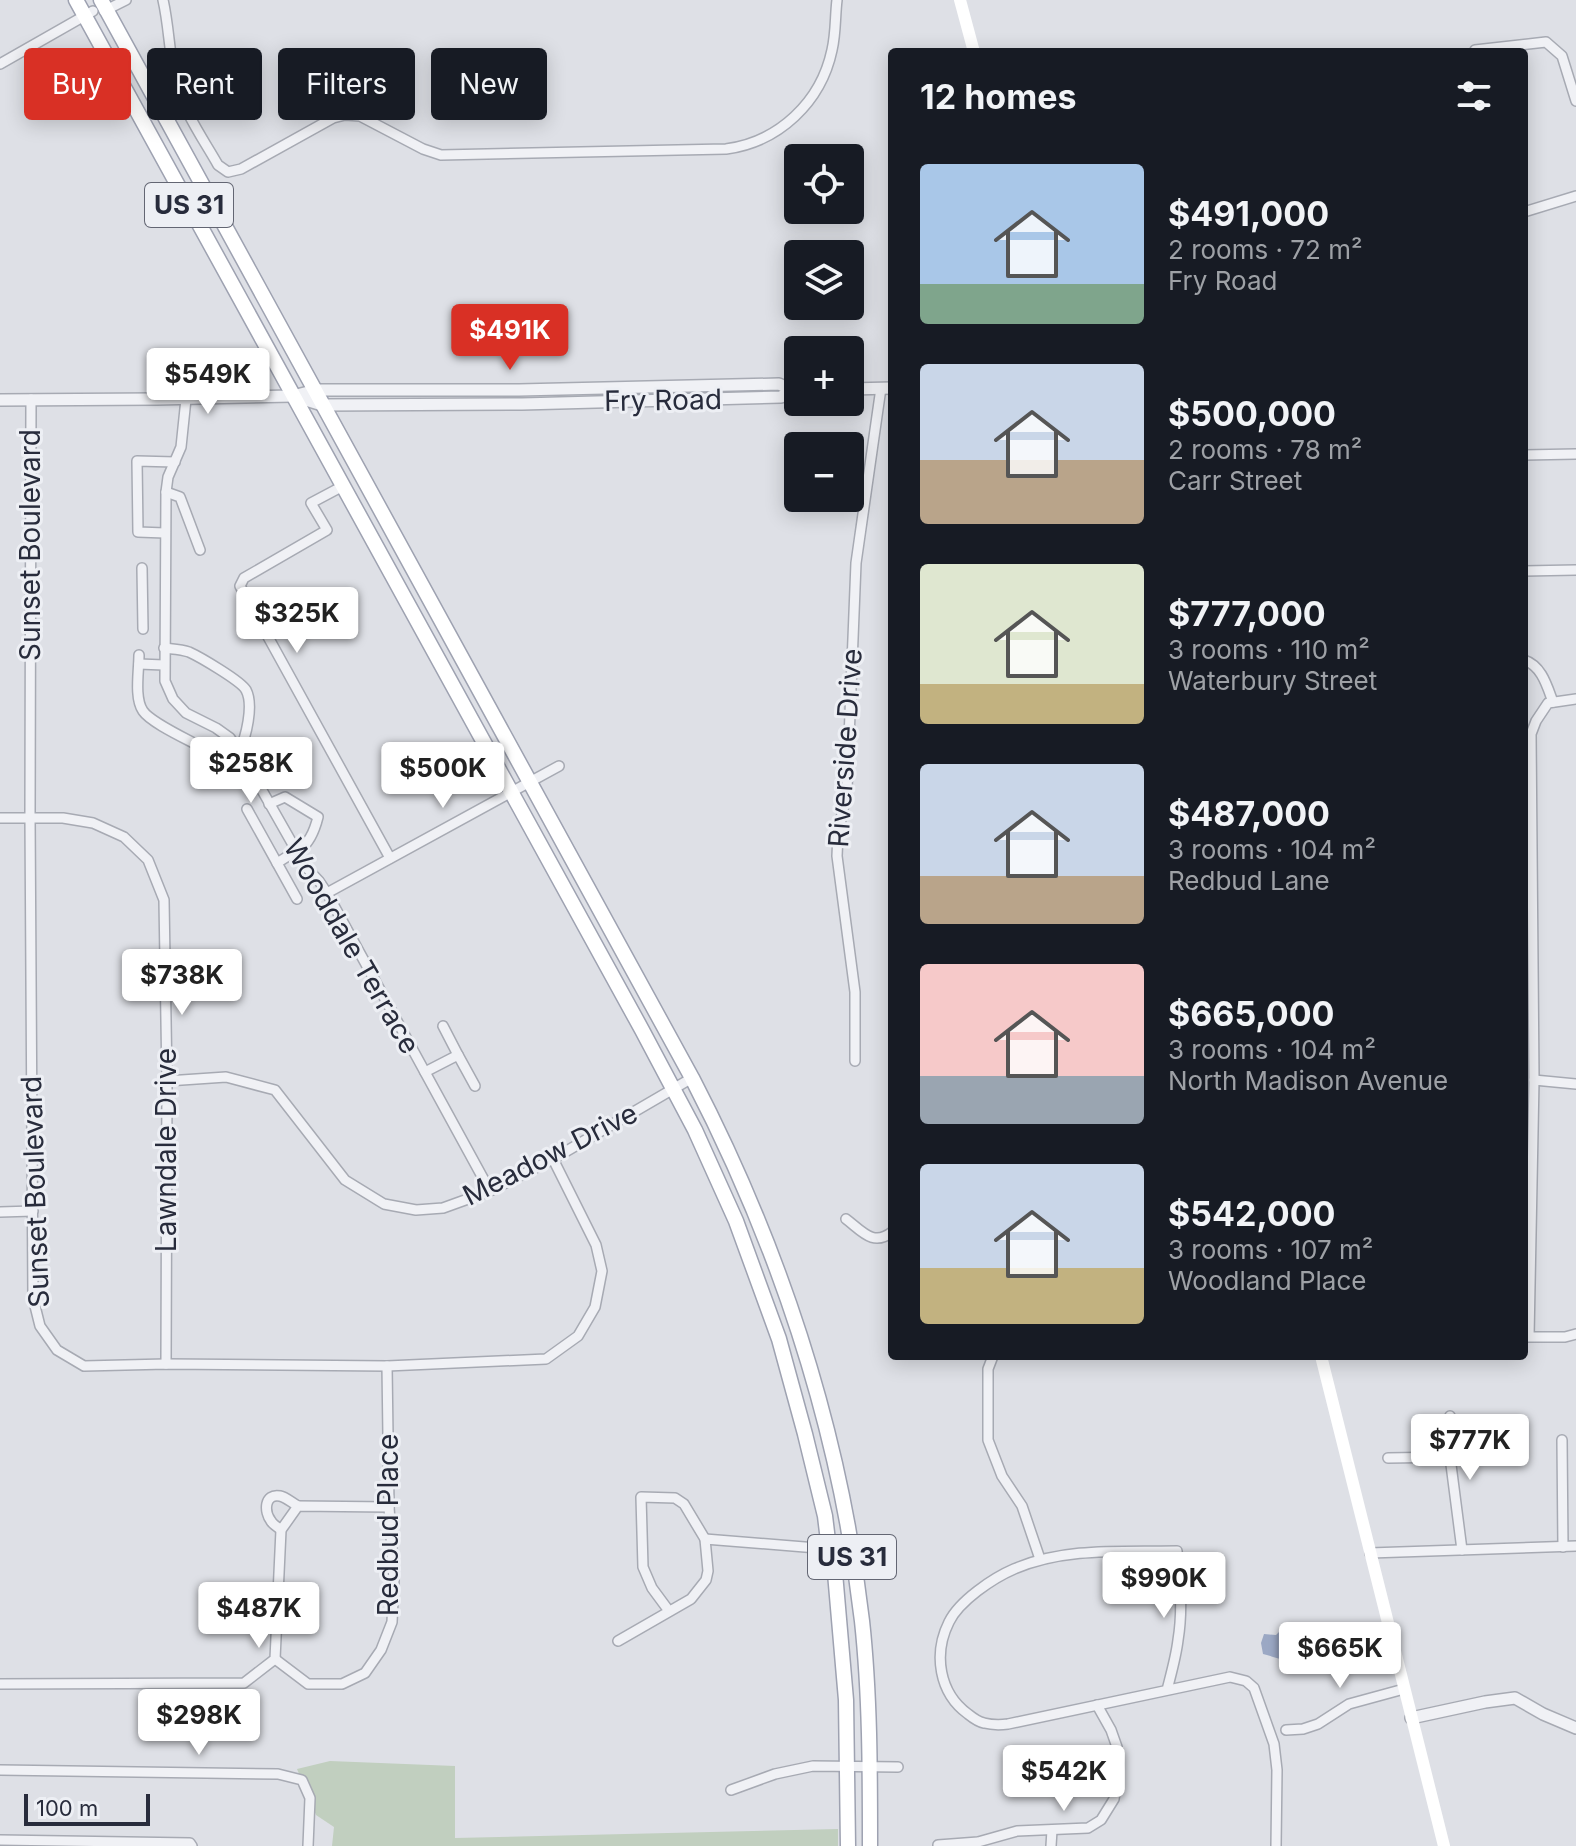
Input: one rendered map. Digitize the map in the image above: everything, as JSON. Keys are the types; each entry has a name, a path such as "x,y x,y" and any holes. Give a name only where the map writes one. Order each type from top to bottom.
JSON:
{"main road":[{"name":"US 31","path":"76,0 97,8 316,390 692,1078 758,1218 781,1277 818,1393 842,1499 862,1620 870,1846"},
{"path":"960,0 973,48"},
{"name":"US 31","path":"97,8 293,396 695,1130 741,1234 788,1366 825,1516 835,1573 843,1655 848,1846"},
{"path":"1322,1360 1444,1846"}],"street":[{"path":"0,64 97,8 126,0"},
{"path":"163,0 180,96 224,171 238,170 341,116 360,116 433,153 461,156 726,149 750,144 785,126 811,99 832,53 837,0"},
{"path":"1493,48 1546,42 1553,46 1562,56 1576,101"},
{"path":"1528,211 1576,196"},
{"name":"Fry Road","path":"0,400 293,396 316,390 784,386"},
{"path":"864,389 887,388"},
{"name":"Riverside Drive","path":"855,1061 855,992 837,848 847,789 856,563 887,388"},
{"name":"Fry Road","path":"293,396 322,405 522,404 784,396"},
{"name":"Sunset Boulevard","path":"31,399 33,1298 40,1326 57,1350 84,1366 387,1366 546,1359 578,1336 595,1307 602,1271 596,1245 553,1159"},
{"name":"Wooddale Terrace","path":"186,399 183,439 168,477 166,492 165,681 173,699 186,713 230,738 239,751 305,866 327,893 490,1191"},
{"path":"1528,455 1576,454"},
{"path":"165,533 138,532 137,461 175,462"},
{"path":"343,486 311,503 327,530 244,578 240,586 390,858"},
{"path":"166,492 180,497 200,550"},
{"path":"142,568 143,629"},
{"path":"1528,571 1576,570"},
{"path":"143,599 165,599"},
{"path":"164,648 187,652 245,689 249,699 246,737 239,751"},
{"path":"164,665 139,660 139,697 143,711 153,720 203,748"},
{"path":"1528,661 1539,670 1550,703"},
{"path":"1528,1299 1534,1080 1528,841 1531,734 1536,721 1550,703 1576,699"},
{"path":"327,893 559,766"},
{"path":"269,804 285,797 318,817 308,843 277,863"},
{"path":"247,809 297,899"},
{"name":"Lawndale Drive","path":"0,818 63,818 93,823 124,837 148,860 164,900 166,1364"},
{"path":"443,1026 475,1086"},
{"path":"425,1072 458,1055"},
{"name":"Meadow Drive","path":"167,1081 226,1077 275,1090 345,1180 384,1204 416,1210 443,1208 490,1191 553,1159 692,1078"},
{"path":"1534,1080 1576,1084"},
{"path":"0,1212 33,1211"},
{"path":"846,1219 874,1239 883,1239 888,1235"},
{"path":"1528,1336 1565,1337 1576,1334"},
{"path":"991,1360 988,1369 988,1440 1002,1476 1022,1506 1040,1559"},
{"name":"Redbud Place","path":"275,1659 308,1684 342,1684 365,1673 381,1650 392,1622 394,1580 389,1507 387,1366"},
{"path":"1450,1416 1450,1457 1462,1550"},
{"path":"1562,1440 1563,1547"},
{"path":"1388,1458 1450,1457"},
{"path":"281,1530 269,1520 266,1508 267,1501 273,1496 298,1506 389,1507"},
{"path":"618,1641 691,1599 706,1580 708,1563 705,1539 680,1500 641,1497 643,1567 652,1588 669,1611"},
{"path":"0,1684 244,1683 275,1659 281,1530 298,1506"},
{"path":"705,1539 850,1548"},
{"path":"1370,1553 1576,1546"},
{"path":"1167,1690 1181,1611 1177,1551 1074,1554 1040,1559 1012,1570 969,1597 950,1619 942,1638 940,1672 955,1705 980,1723 994,1725 1008,1724 1230,1677 1246,1681 1254,1688 1274,1744 1277,1770 1276,1846"},
{"path":"1286,1730 1318,1724 1349,1704 1404,1689"},
{"path":"1411,1718 1515,1698 1576,1728"},
{"path":"938,1845 978,1842 1017,1831 1088,1828 1101,1820 1114,1799 1119,1764 1111,1730 1097,1705"},
{"path":"731,1790 799,1768 830,1765 898,1767"},
{"path":"0,1770 278,1774 302,1780 310,1798 308,1846"},
{"path":"1051,1846 1052,1830"},
{"path":"0,1840 43,1844 191,1844"}],"green space":[{"path":"330,1761 455,1766 455,1838 838,1829 838,1846 332,1846 334,1827 316,1815 297,1769"}],"water":[{"path":"1302,1624 1313,1629 1319,1625 1337,1632 1345,1640 1351,1658 1339,1660 1329,1639 1323,1642 1337,1661 1328,1671 1323,1668 1317,1652 1312,1650 1294,1660 1263,1654 1261,1643 1264,1634 1276,1635 1281,1630 1289,1635"}]}
